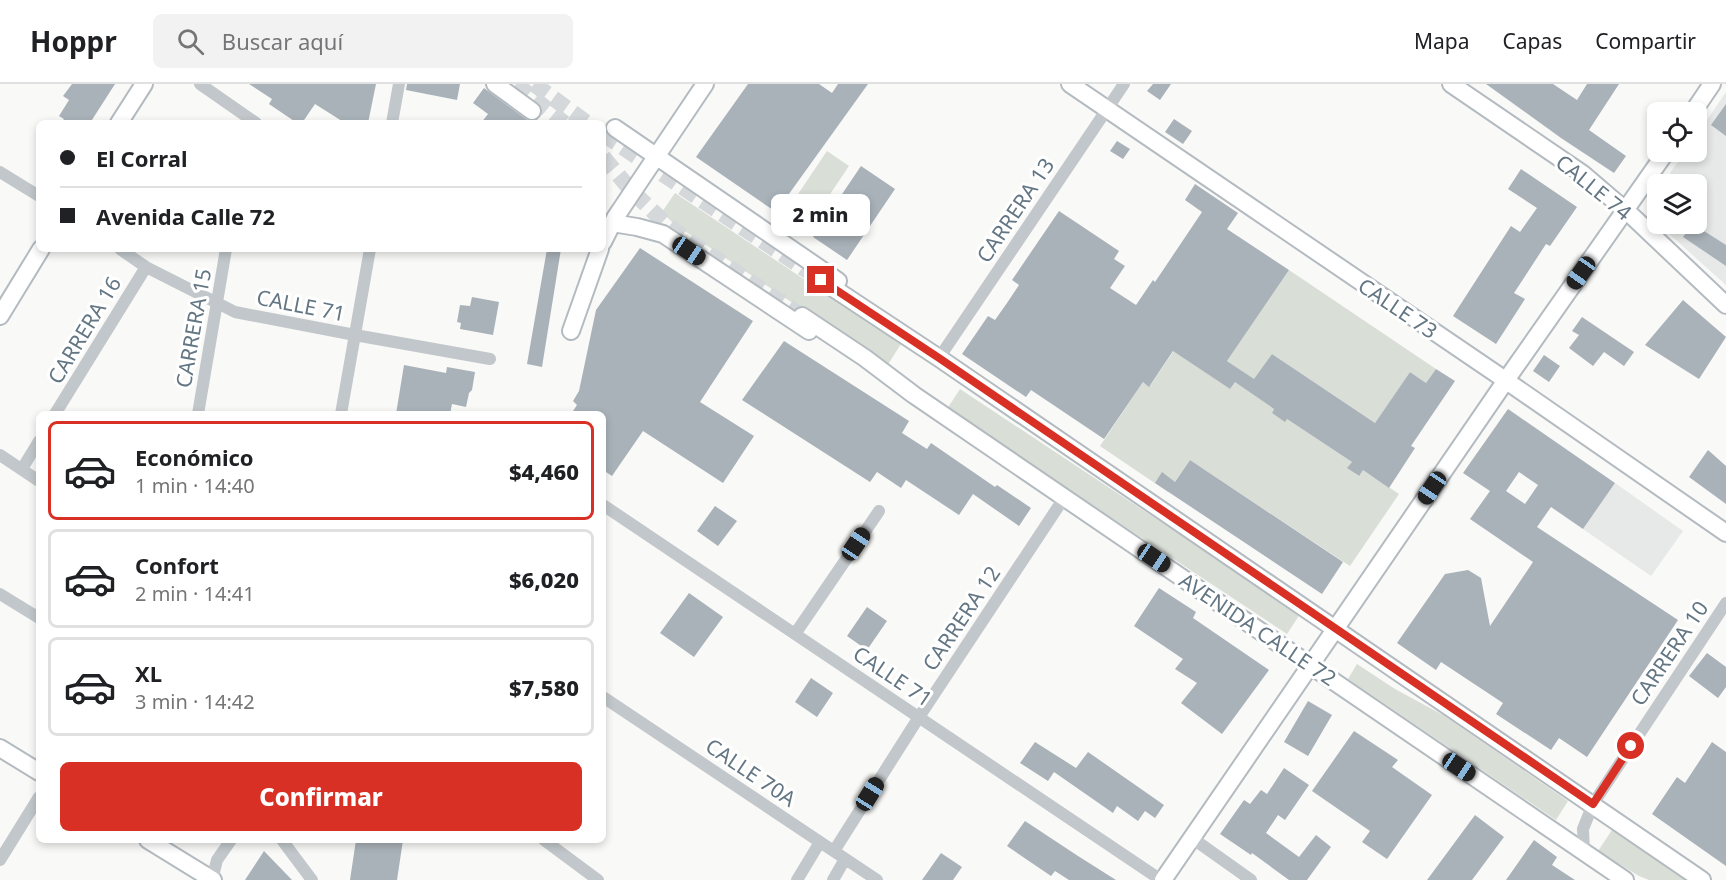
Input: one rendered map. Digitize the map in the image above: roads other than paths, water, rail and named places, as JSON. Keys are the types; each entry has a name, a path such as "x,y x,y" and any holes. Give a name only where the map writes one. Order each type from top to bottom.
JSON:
{"main road":[{"path":"121,120 144,84"},
{"path":"495,84 532,111"},
{"path":"606,236 612,223 705,84"},
{"name":"CALLE 73","path":"1070,84 1506,380 1726,533"},
{"name":"CALLE 74","path":"1451,84 1583,174 1625,210 1726,305"},
{"path":"1700,102 1712,84"},
{"path":"615,128 892,318 939,358"},
{"path":"1162,880 1659,162"},
{"path":"612,223 663,234 864,368 914,395"},
{"path":"1,312 39,252"},
{"path":"571,331 599,252"},
{"name":"AVENIDA CALLE 72","path":"821,280 1336,628 1702,880"},
{"name":"AVENIDA CALLE 72","path":"802,316 1064,498 1625,880"},
{"path":"0,748 36,770"},
{"path":"153,843 212,880"}],"street":[{"path":"200,84 250,120"},
{"path":"393,120 399,84"},
{"name":"CARRERA 13","path":"939,358 1124,84"},
{"path":"0,172 36,194"},
{"name":"CALLE 71","path":"124,252 146,267 235,312 355,336 490,359"},
{"name":"CARRERA 15","path":"199,411 226,252"},
{"path":"342,411 369,252"},
{"name":"CARRERA 16","path":"57,411 146,267"},
{"path":"22,469 36,446"},
{"path":"0,456 36,479"},
{"name":"CARRERA 12","path":"834,851 919,717 1064,498"},
{"name":"CALLE 71","path":"606,507 1162,880"},
{"path":"795,634 879,511"},
{"path":"0,594 36,616"},
{"name":"CARRERA 10","path":"1584,852 1583,829 1593,804 1726,603"},
{"name":"CALLE 70A","path":"606,699 877,880"},
{"path":"0,860 36,802"},
{"path":"1192,838 1251,880"},
{"path":"797,880 820,842"},
{"path":"212,880 218,860 229,843"},
{"path":"284,843 312,880"},
{"path":"548,843 598,880"},
{"path":"833,880 845,859"}],"tunnel":[{"path":"516,84 560,120"},
{"path":"534,84 583,120"},
{"path":"606,136 821,280"},
{"path":"606,161 630,189 666,224 802,316"}]}
